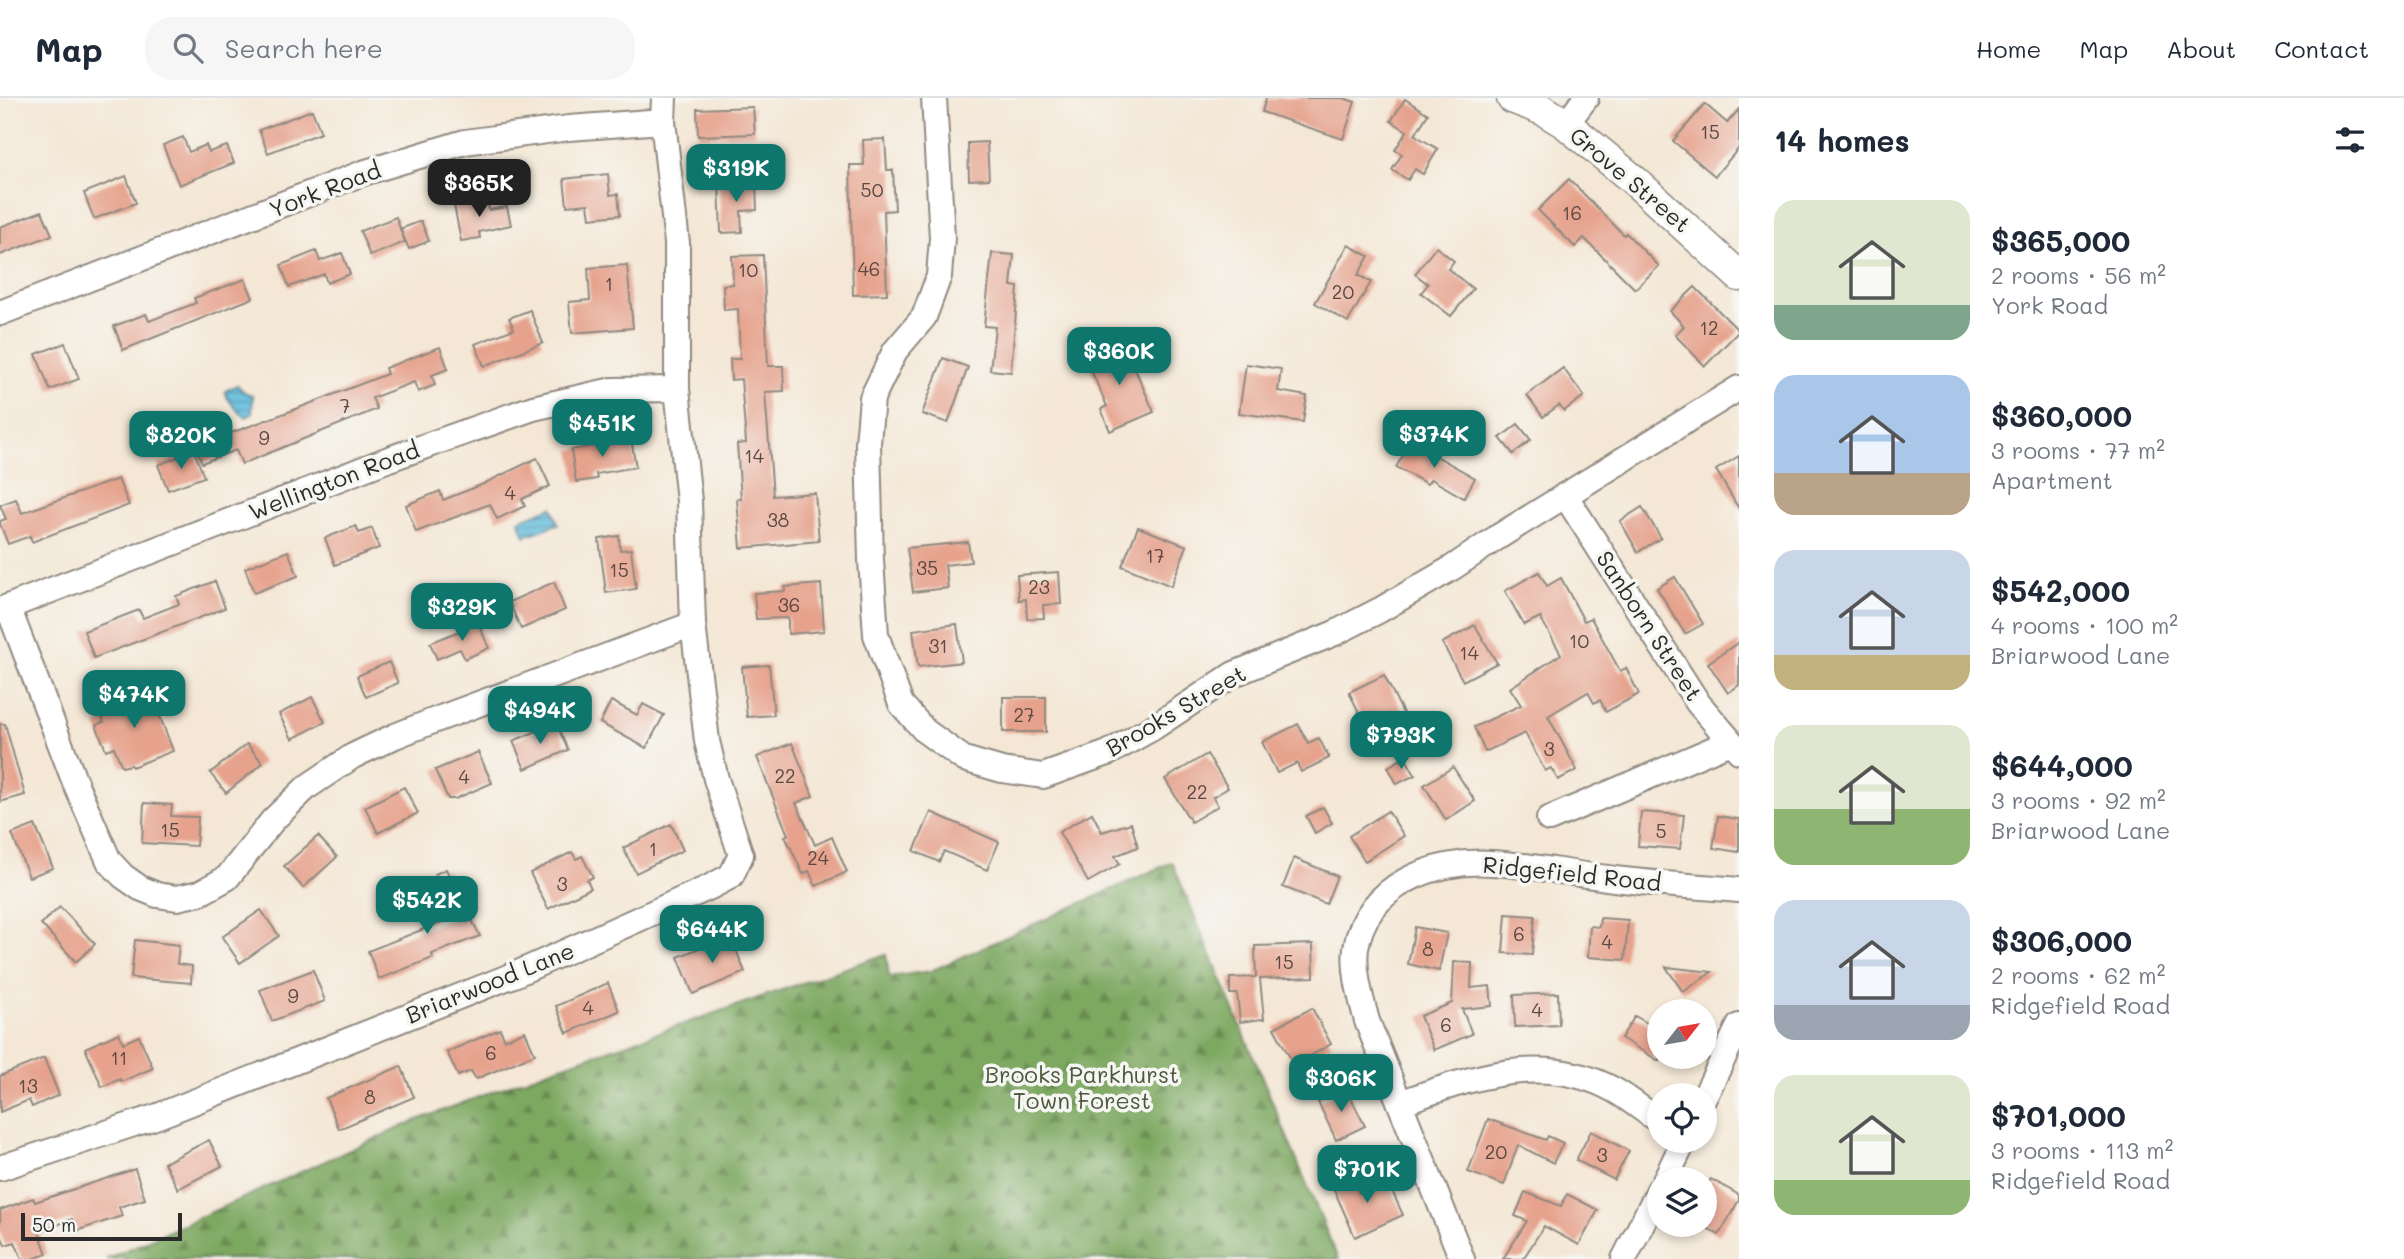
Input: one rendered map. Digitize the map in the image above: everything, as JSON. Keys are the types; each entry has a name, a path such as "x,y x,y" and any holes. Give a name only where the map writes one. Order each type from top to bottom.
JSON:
{"street":[{"name":"Brooks Street","path":"934,98 942,238 939,276 924,317 895,351 872,398 868,443 871,560 876,635 901,704 926,731 964,759 1002,771 1043,776 1108,753 1154,727 1234,674 1335,633 1380,610 1452,568 1739,388"},
{"name":"Grove Street","path":"1512,98 1543,110 1566,124 1739,276"},
{"path":"1566,124 1586,98"},
{"name":"York Road","path":"0,313 363,173 465,142 569,128 664,110"},
{"name":"Briarwood Lane","path":"0,1167 158,1116 516,974 614,932 731,876 741,855 716,779 707,741 693,624 689,501 677,388 677,243 664,110"},
{"name":"Wellington Road","path":"4,609 389,459 533,408 613,390 677,388"},
{"name":"Sanborn Street","path":"1565,495 1693,696 1735,747"},
{"path":"4,609 109,861 123,876 140,888 157,895 177,898 200,893 227,878 273,820 299,795 353,756 416,728 693,624"},
{"path":"1549,819 1735,747"},
{"name":"Ridgefield Road","path":"1462,1259 1367,1021 1360,996 1356,950 1364,921 1380,899 1395,887 1433,868 1490,862 1613,879 1739,890"},
{"path":"1711,1083 1739,1026"},
{"path":"1400,1103 1474,1077 1542,1070 1581,1077 1614,1090 1647,1113"},
{"path":"1624,1259 1647,1214"}],"green space":[{"name":"Brooks Parkhurst Town Forest","path":"1172,862 1338,1259 106,1259 415,1121 544,1072 886,954 889,977 931,971"}],"water":[{"path":"237,385 253,396 252,414 246,417 233,405 225,391"},
{"path":"552,507 558,524 525,536 519,520"}],"building":[{"path":"1266,98 1343,98 1355,102 1343,139 1262,112"},
{"path":"1405,99 1428,114 1415,135 1438,149 1423,174 1415,169 1408,180 1392,170 1402,154 1395,150 1407,131 1391,121"},
{"path":"1705,104 1727,123 1739,109 1739,148 1715,176 1673,141"},
{"path":"753,107 755,134 698,136 697,109"},
{"path":"312,110 321,133 268,153 259,130"},
{"path":"183,137 189,152 206,145 209,152 227,146 234,163 179,185 163,145"},
{"path":"885,139 887,170 893,170 895,210 884,211 887,294 853,295 850,165 864,165 863,140"},
{"path":"987,142 989,179 969,180 968,143"},
{"path":"608,174 610,195 618,194 620,215 590,218 588,204 567,206 564,179"},
{"path":"126,176 136,203 94,219 84,193"},
{"path":"1569,179 1659,266 1635,289 1584,238 1575,247 1538,210"},
{"path":"756,181 757,210 741,211 742,232 721,233 719,183"},
{"path":"487,199 489,210 507,207 511,225 479,232 480,238 461,241 454,205"},
{"path":"42,211 52,235 0,255 0,227"},
{"path":"396,217 405,242 370,256 360,231"},
{"path":"421,221 429,241 409,249 400,229"},
{"path":"1348,245 1369,256 1358,275 1371,282 1348,322 1315,303"},
{"path":"1436,247 1454,261 1448,269 1473,289 1451,316 1421,293 1428,284 1415,274"},
{"path":"316,251 320,261 342,253 350,274 327,283 324,274 289,287 281,265"},
{"path":"992,253 1014,255 1011,286 1018,287 1011,372 990,370 995,327 984,326"},
{"path":"763,255 768,366 783,366 784,391 765,392 773,496 815,493 819,541 741,548 737,499 741,499 737,444 746,443 741,379 731,380 730,359 740,359 738,309 724,310 723,285 733,284 732,256"},
{"path":"627,265 633,328 572,333 569,302 590,300 588,268"},
{"path":"245,279 253,298 123,350 114,326 146,314 149,321 196,303 194,298"},
{"path":"1695,287 1739,331 1705,366 1675,335 1684,326 1670,311"},
{"path":"530,310 543,343 484,366 475,344 514,329 509,318"},
{"path":"1123,342 1154,412 1110,431 1101,409 1107,406 1086,359"},
{"path":"65,343 79,379 50,390 36,354"},
{"path":"440,347 448,369 432,375 435,385 418,392 414,382 372,398 377,409 242,464 236,450 202,463 193,439 209,433 212,440 288,412 387,374 385,368"},
{"path":"943,358 968,367 948,423 922,414"},
{"path":"1246,364 1281,369 1278,391 1307,396 1303,422 1239,413"},
{"path":"1563,368 1584,396 1564,411 1559,405 1543,417 1527,395"},
{"path":"1518,424 1531,440 1513,454 1500,438"},
{"path":"631,439 636,467 596,474 597,479 576,482 571,450"},
{"path":"1411,442 1475,478 1464,498 1431,479 1427,484 1396,467"},
{"path":"194,451 204,477 168,490 158,465"},
{"path":"1739,456 1739,509 1716,470"},
{"path":"537,458 550,486 522,499 525,506 497,519 490,504 416,532 406,505 440,491 443,500"},
{"path":"118,479 129,505 32,542 30,536 8,544 0,524 0,521 6,519 0,505 16,499 22,513"},
{"path":"1642,507 1661,538 1638,552 1620,521"},
{"path":"356,526 359,533 372,528 379,548 335,565 325,538"},
{"path":"1138,527 1187,546 1171,586 1122,566"},
{"path":"619,536 620,550 631,549 636,589 606,593 599,539"},
{"path":"968,542 971,562 945,565 948,588 913,592 907,548"},
{"path":"288,551 298,576 254,593 245,568"},
{"path":"1059,572 1061,604 1043,605 1044,618 1027,619 1026,599 1019,600 1017,575"},
{"path":"1539,572 1547,586 1561,578 1584,621 1591,618 1620,671 1626,668 1639,694 1606,712 1600,700 1594,703 1588,692 1548,716 1577,770 1558,780 1551,768 1545,771 1525,733 1485,752 1474,727 1521,705 1510,688 1561,654 1540,617 1524,625 1505,591"},
{"path":"1675,577 1703,624 1685,634 1657,588"},
{"path":"215,581 225,608 94,658 84,631 139,610 143,618 179,604 176,596"},
{"path":"554,582 565,610 521,629 509,602"},
{"path":"821,584 824,631 788,634 788,618 756,619 754,593 785,591 785,587"},
{"path":"478,623 489,648 465,659 460,649 437,659 430,643"},
{"path":"957,624 962,662 918,667 913,630"},
{"path":"1475,625 1497,663 1463,681 1442,643"},
{"path":"1739,642 1739,685 1728,693 1708,663"},
{"path":"389,662 398,683 366,697 357,676"},
{"path":"769,665 774,715 747,717 742,667"},
{"path":"1384,675 1405,717 1374,732 1369,721 1364,723 1349,692"},
{"path":"150,690 173,751 132,767 122,767 114,747 106,750 96,725 104,722 99,710"},
{"path":"312,697 325,722 292,739 279,714"},
{"path":"1003,697 1046,697 1046,732 1003,732"},
{"path":"611,701 637,715 643,704 664,715 646,748 600,723"},
{"path":"556,723 568,750 525,769 513,741"},
{"path":"0,724 5,724 25,795 0,802"},
{"path":"1298,724 1308,743 1319,738 1329,758 1301,772 1297,763 1277,773 1262,742"},
{"path":"792,743 813,796 796,803 815,845 832,837 847,872 816,886 809,871 803,874 785,836 788,835 757,757"},
{"path":"247,744 263,763 226,793 210,773"},
{"path":"478,752 492,783 455,799 448,799 435,770"},
{"path":"1207,754 1228,788 1213,797 1218,806 1191,822 1165,779"},
{"path":"1405,757 1415,775 1397,784 1388,767"},
{"path":"1453,767 1475,801 1446,820 1424,785"},
{"path":"404,787 418,813 378,833 365,807"},
{"path":"144,803 172,805 171,816 198,817 196,846 142,843"},
{"path":"1323,807 1332,823 1315,833 1306,816"},
{"path":"1388,811 1404,836 1365,861 1349,836"},
{"path":"931,812 999,842 987,870 944,851 939,862 914,851"},
{"path":"1641,812 1684,815 1680,849 1638,846"},
{"path":"1092,813 1102,832 1131,823 1138,847 1115,856 1120,864 1088,882 1059,832"},
{"path":"1718,816 1739,819 1739,852 1713,848"},
{"path":"671,824 683,850 636,873 623,848"},
{"path":"35,825 53,868 29,877 12,834"},
{"path":"318,836 337,857 303,888 284,866"},
{"path":"572,852 576,859 582,856 593,877 587,880 591,888 548,909 530,873"},
{"path":"1294,858 1337,876 1326,904 1283,887"},
{"path":"446,869 480,936 432,954 433,958 379,979 368,951 452,918 435,874"},
{"path":"60,907 95,944 76,962 41,924"},
{"path":"261,910 279,936 240,963 222,937"},
{"path":"1506,914 1535,916 1532,955 1503,953"},
{"path":"1600,918 1628,920 1625,960 1588,957 1590,926 1599,927"},
{"path":"1415,927 1447,933 1439,971 1408,964"},
{"path":"730,935 745,972 693,994 678,957"},
{"path":"135,940 179,945 177,964 192,966 191,983 131,978"},
{"path":"1313,944 1314,977 1260,979 1264,1019 1240,1022 1237,994 1230,994 1230,978 1256,977 1255,946"},
{"path":"1454,962 1472,963 1471,988 1490,986 1492,1006 1462,1009 1472,1034 1434,1050 1420,1016 1452,1003"},
{"path":"1666,967 1712,972 1683,992"},
{"path":"313,970 325,1001 272,1021 260,990"},
{"path":"608,983 619,1011 567,1033 556,1006"},
{"path":"1558,993 1559,1025 1515,1027 1514,995"},
{"path":"1312,1008 1331,1044 1294,1065 1274,1028"},
{"path":"1635,1016 1647,1023 1647,1054 1621,1038"},
{"path":"500,1029 505,1040 525,1031 535,1054 476,1079 471,1071 458,1076 447,1052"},
{"path":"119,1033 123,1043 139,1036 153,1068 102,1087 85,1048"},
{"path":"44,1058 59,1095 32,1107 29,1100 0,1112 0,1076"},
{"path":"401,1066 414,1097 339,1129 326,1098"},
{"path":"1346,1088 1365,1126 1336,1140 1318,1102"},
{"path":"1488,1119 1546,1140 1548,1136 1563,1143 1553,1163 1518,1145 1504,1185 1468,1172"},
{"path":"1591,1131 1629,1151 1614,1180 1576,1160"},
{"path":"209,1140 222,1166 178,1189 164,1163"},
{"path":"135,1169 145,1199 119,1207 122,1216 76,1231 72,1219 39,1232 47,1254 33,1259 22,1259 15,1242 5,1245 0,1233 0,1210 33,1198 35,1202"},
{"path":"1351,1175 1359,1193 1387,1180 1403,1215 1355,1237 1331,1183"},
{"path":"1717,1182 1739,1195 1739,1200 1719,1235"},
{"path":"1525,1192 1561,1206 1567,1194 1598,1210 1579,1245 1544,1226 1523,1259 1503,1259 1527,1221 1515,1216"}]}
